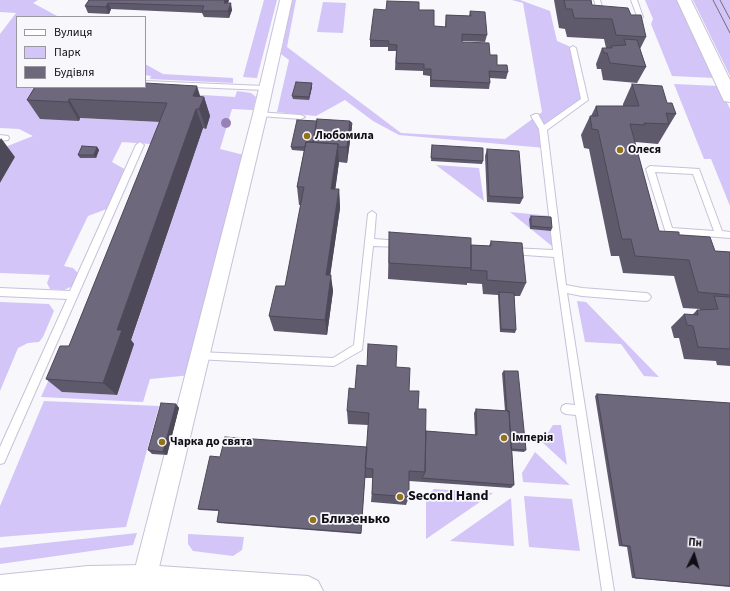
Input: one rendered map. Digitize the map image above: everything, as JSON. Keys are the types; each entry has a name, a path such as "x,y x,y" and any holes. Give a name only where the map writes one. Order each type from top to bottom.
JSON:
{"main road":[{"path":"684,0 730,96"},
{"path":"0,590 86,586 144,580 308,591"}],"street":[{"path":"144,580 260,114 264,88 286,0"}],"lane":[{"path":"597,0 603,20 610,20"},
{"path":"626,21 634,21 640,16 634,0"},
{"path":"543,129 585,100 573,48"},
{"path":"146,83 264,88"},
{"path":"260,114 301,117"},
{"path":"535,116 543,129 562,288 608,591"},
{"path":"0,459 140,144"},
{"path":"720,234 696,171 650,169 669,231 720,234 730,234"},
{"path":"199,356 334,362 359,347 372,214"},
{"path":"369,242 407,244"},
{"path":"505,250 558,254"},
{"path":"562,288 582,292 646,297"},
{"path":"0,292 72,295"},
{"path":"566,409 580,410"}],"green space":[{"path":"0,0 38,0 33,3 57,16 16,16 16,88 57,90 78,121 80,118 160,122 151,144 122,142 112,162 128,171 112,207 88,216 64,266 73,268 78,273 73,286 64,290 50,289 47,283 50,275 0,273 0,183 15,157 0,149 33,136 19,129 0,128 0,34 16,13 0,12"},
{"path":"264,0 277,0 257,78 243,77"},
{"path":"292,0 296,0 287,47 401,133 505,139 542,112 523,3 512,0 520,0 550,11 557,41 573,48 585,100 543,129 545,148 399,135 373,121 345,100 316,116 277,112 289,60 281,54"},
{"path":"645,0 678,0 715,78 672,76 651,24 653,19"},
{"path":"693,0 730,0 730,76"},
{"path":"323,2 346,3 343,33 317,32"},
{"path":"146,65 163,74 233,78 233,83 150,79 151,76 146,75"},
{"path":"674,84 719,86 730,109 730,206 711,159 704,159"},
{"path":"237,91 251,93 256,97 253,110 232,109 220,149 244,155 192,375 150,379 143,402 41,397 58,359 63,392 117,395 134,344 130,344 203,128 206,128 171,93 235,97"},
{"path":"436,165 479,168 484,201"},
{"path":"510,212 551,216 553,247"},
{"path":"577,301 586,302 659,377 644,376 621,344 585,342"},
{"path":"0,302 49,304 54,311 43,337 39,342 28,343 18,348 0,391"},
{"path":"44,401 159,406 126,527 0,537 0,506"},
{"path":"553,425 561,425 567,465 542,442"},
{"path":"535,452 570,485 523,482 522,473"},
{"path":"434,489 493,493 426,539 426,497"},
{"path":"524,496 572,499 580,551 529,547"},
{"path":"511,498 514,546 450,541"},
{"path":"137,533 133,545 0,564 0,548"},
{"path":"188,534 244,537 242,550 233,556 193,551 188,544"}],"building":[{"path":"89,0 225,0 224,3 231,3 228,11 202,11 204,6 108,3 106,7 85,6"},
{"path":"564,0 591,0 592,5 628,8 631,15 641,15 646,37 616,35 612,19 574,18 572,9 566,9"},
{"path":"387,1 419,2 419,10 434,10 434,26 446,27 446,15 471,16 470,11 485,12 487,35 462,34 462,42 489,43 490,55 497,55 497,65 507,65 508,72 489,71 490,83 431,80 431,69 424,69 424,64 396,63 397,45 388,44 389,41 370,40 374,9 386,10"},
{"path":"624,39 637,40 646,67 610,63 607,53 604,53 602,48 612,48 611,46 626,45"},
{"path":"296,82 312,83 309,97 292,96"},
{"path":"146,83 197,86 193,96 204,97 199,109 196,109 117,330 122,330 103,383 46,379 60,346 69,346 167,103 69,99 68,102 27,100 34,88 146,88"},
{"path":"632,84 662,86 667,103 672,103 676,114 666,113 669,124 630,124 659,231 679,232 679,235 710,237 715,251 730,252 730,295 698,292 689,260 635,256 631,239 622,239 598,130 592,129 590,116 598,116 596,106 639,106"},
{"path":"317,119 350,121 347,147 339,147 338,144 313,142"},
{"path":"297,120 317,121 313,142 306,142 305,147 291,147"},
{"path":"350,122 352,123 350,134"},
{"path":"306,142 338,144 331,189 339,189 326,275 331,275 325,320 269,316 276,286 285,286 304,187 297,187"},
{"path":"432,145 483,148 483,161 431,158"},
{"path":"82,146 97,147 94,155 78,155"},
{"path":"487,149 519,151 523,198 489,196"},
{"path":"531,216 551,217 552,228 531,226"},
{"path":"389,232 471,238 471,268 389,263"},
{"path":"491,241 522,243 526,283 487,280 487,271 471,270 471,245 491,246"},
{"path":"499,292 514,293 516,330 501,329"},
{"path":"714,296 730,297 730,349 698,347 693,326 687,325 684,314 698,315 697,310 718,309"},
{"path":"368,344 397,346 396,367 410,368 409,391 419,391 418,409 426,409 425,472 409,471 409,497 372,494 373,469 365,468 369,413 347,411 349,388 355,389 357,365 367,366"},
{"path":"504,371 518,371 526,450 511,449 509,411 507,411"},
{"path":"597,394 730,403 730,586 635,578 630,546 622,545"},
{"path":"161,403 176,404 163,452 148,450"},
{"path":"476,409 509,411 514,485 422,478 425,472 426,431 477,435"},
{"path":"225,437 367,447 361,533 217,522 219,510 198,509 210,456 220,457"}],"tram line":[{"path":"713,0 730,33"},
{"path":"720,0 730,19"}],"place":[{"name":"Любомила","path":"307,136"},
{"name":"Олеся","path":"620,150"},
{"name":"Імперія","path":"504,438"},
{"name":"Чарка до свята","path":"162,442"},
{"name":"Second Hand","path":"400,497"},
{"name":"Близенько","path":"313,520"}]}
